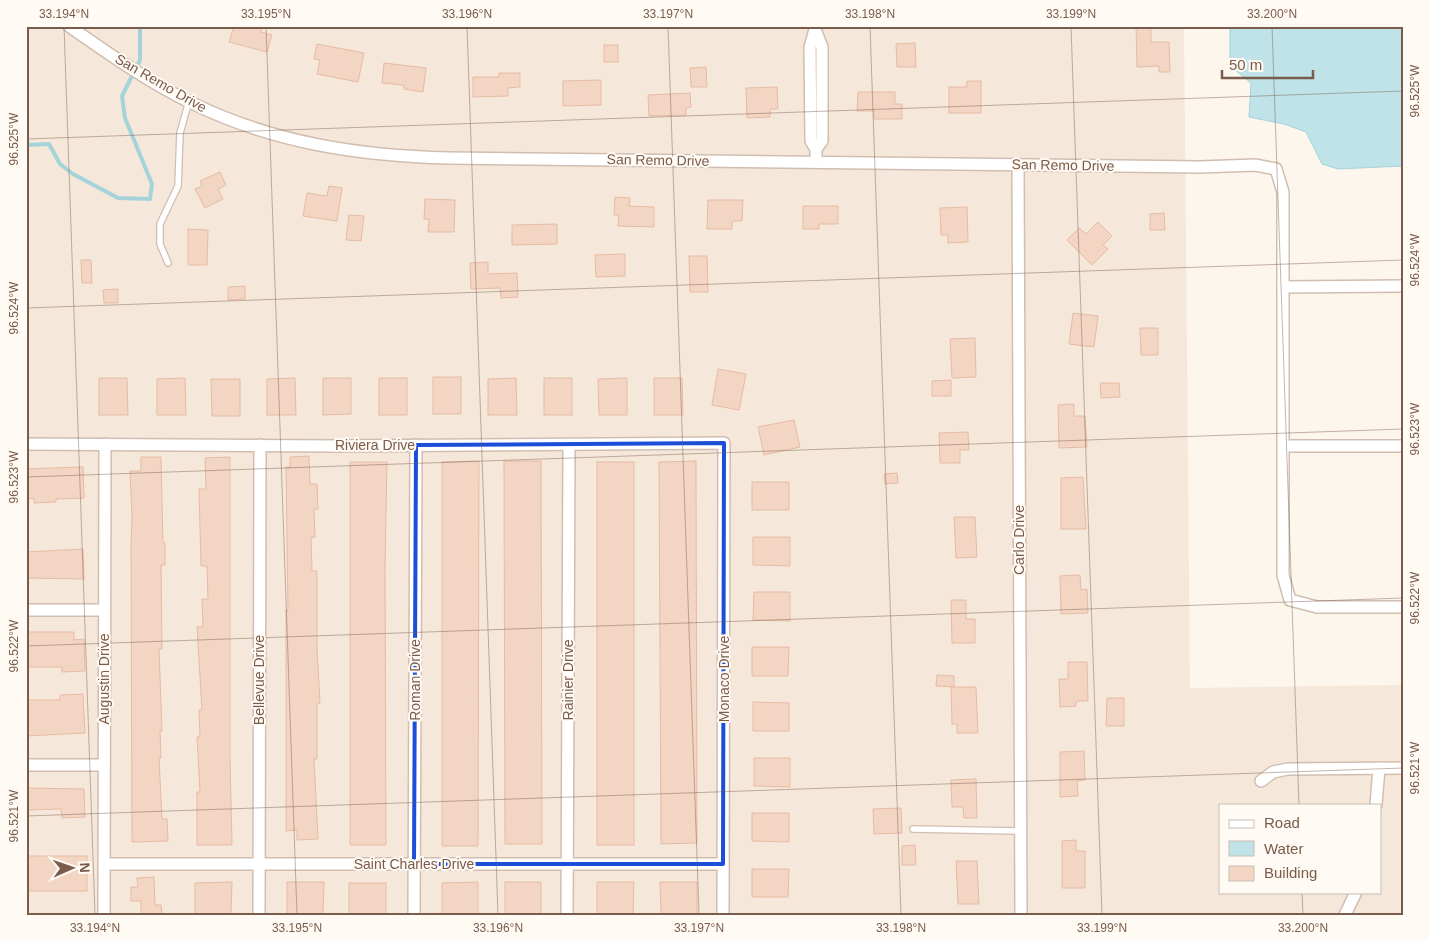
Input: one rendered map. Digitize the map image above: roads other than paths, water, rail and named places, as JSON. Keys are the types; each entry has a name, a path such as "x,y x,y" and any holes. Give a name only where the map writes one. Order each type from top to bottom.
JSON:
{"street":[{"name":"San Remo Drive","path":"68,26 150,80 189,101 249,127 293,140 348,151 389,156 1200,167 1256,165 1276,169 1283,192 1283,288"},
{"path":"816,29 810,47 811,141 816,149 816,162"},
{"name":"Carlo Drive","path":"1018,165 1020,915"},
{"path":"1403,286 1283,288 1283,575 1290,600 1317,607 1403,607"},
{"name":"Riviera Drive","path":"26,444 569,445 724,443"},
{"name":"Monaco Drive","path":"723,915 724,443"},
{"name":"Augustin Drive","path":"104,915 105,444"},
{"name":"Bellevue Drive","path":"259,915 260,445"},
{"name":"Roman Drive","path":"414,915 416,445"},
{"name":"Rainier Drive","path":"567,915 569,445"},
{"path":"1284,446 1403,446"},
{"path":"26,610 104,610"},
{"path":"26,765 104,766"},
{"path":"1376,804 1379,768"},
{"path":"1261,781 1273,772 1288,769 1403,768"},
{"name":"Saint Charles Drive","path":"104,864 723,864"},
{"path":"1345,915 1355,894"}],"lane":[{"path":"168,263 160,244 160,224 178,186 180,132 189,101"},
{"path":"913,829 1020,831"}],"water":[{"path":"1230,26 1403,26 1403,166 1338,169 1322,164 1306,132 1284,124 1249,117 1251,83 1230,66"}],"waterway":[{"path":"26,145 49,144 60,164 73,174 118,198 150,199 152,184 125,118 122,96 140,60 140,26"}]}
